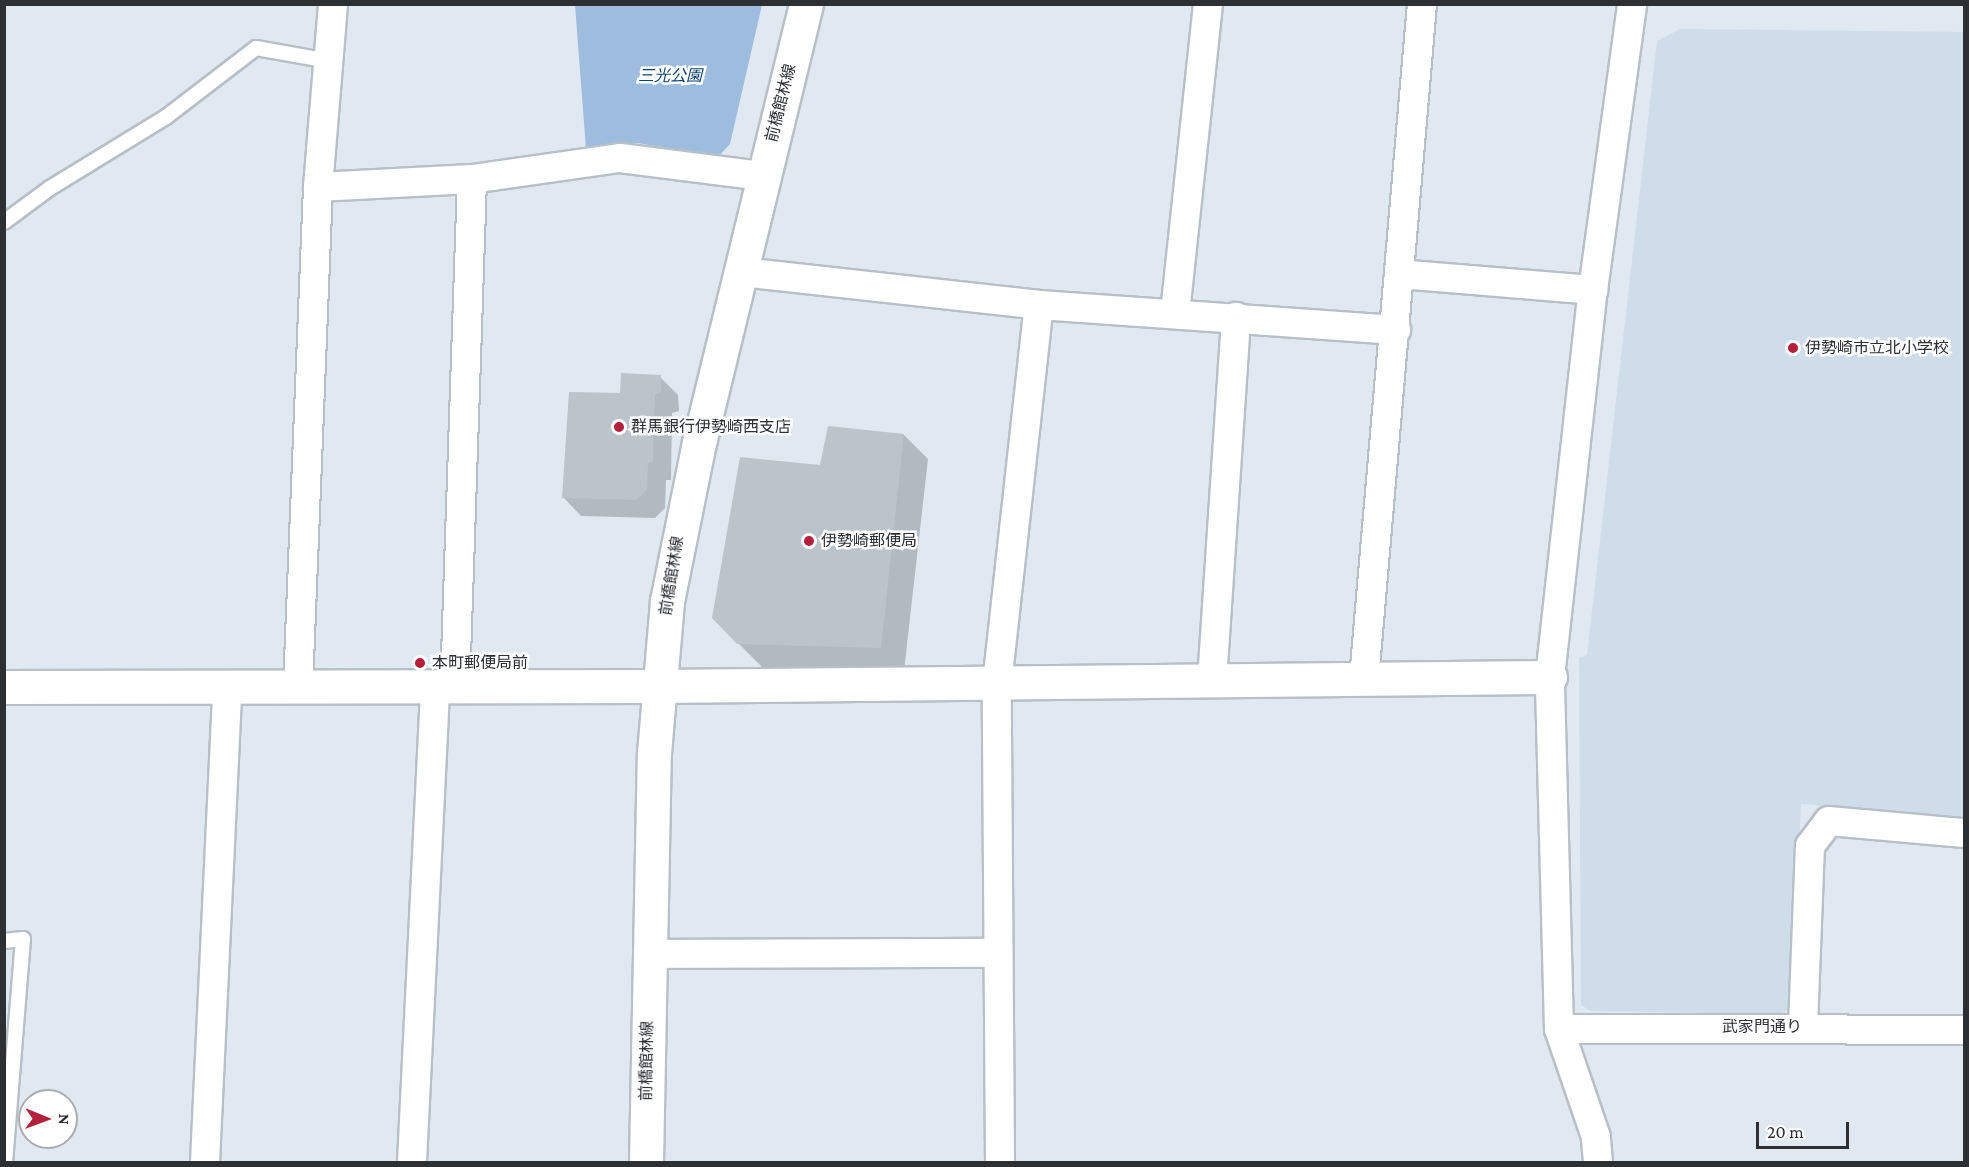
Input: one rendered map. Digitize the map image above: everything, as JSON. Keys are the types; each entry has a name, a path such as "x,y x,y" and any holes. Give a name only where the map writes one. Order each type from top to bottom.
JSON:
{"street":[{"path":"298,687 318,187 333,4"},
{"name":"前橋館林線","path":"645,1162 648,954 657,686 679,532 806,4"},
{"path":"1175,313 1208,4"},
{"path":"1364,679 1396,330 1422,4"},
{"path":"1598,1162 1596,1137 1559,1029 1550,677 1593,290 1632,4"},
{"path":"318,187 472,179 620,158 763,176"},
{"path":"412,1162 445,686 472,179"},
{"path":"742,272 1039,305 1396,330"},
{"path":"1399,274 1593,290"},
{"path":"1000,1162 997,684 1039,305"},
{"path":"1212,681 1236,317"},
{"path":"4,687 997,684 1550,677"},
{"path":"205,1162 226,687"},
{"path":"1803,1027 1810,846 1829,820 1965,833"},
{"path":"648,954 998,953"},
{"name":"武家門通り","path":"1559,1029 1803,1027 1965,1030"}],"lane":[{"path":"4,222 50,188 166,117 256,48 330,61"},
{"path":"4,941 22,939 5,1162"}],"shaded area":[{"name":"伊勢崎市立北小学校","path":"1680,29 1964,32 1964,817 1801,804 1792,1007 1780,1014 1591,1011 1581,1005 1579,658 1587,655 1657,41"}],"green space":[{"name":"三光公園","path":"575,5 762,5 730,144 719,156 637,143 586,149"}],"building":[{"path":"621,373 661,375 661,392 655,395 653,462 648,463 647,490 636,500 562,498 569,392 620,393"},
{"name":"伊勢崎郵便局","path":"828,426 904,434 881,648 737,644 712,618 740,457 820,465"}],"place":[{"name":"伊勢崎市立北小学校","path":"1793,348"},
{"name":"群馬銀行伊勢崎西支店","path":"619,427"},
{"name":"伊勢崎郵便局","path":"809,541"},
{"name":"本町郵便局前","path":"420,663"}]}
